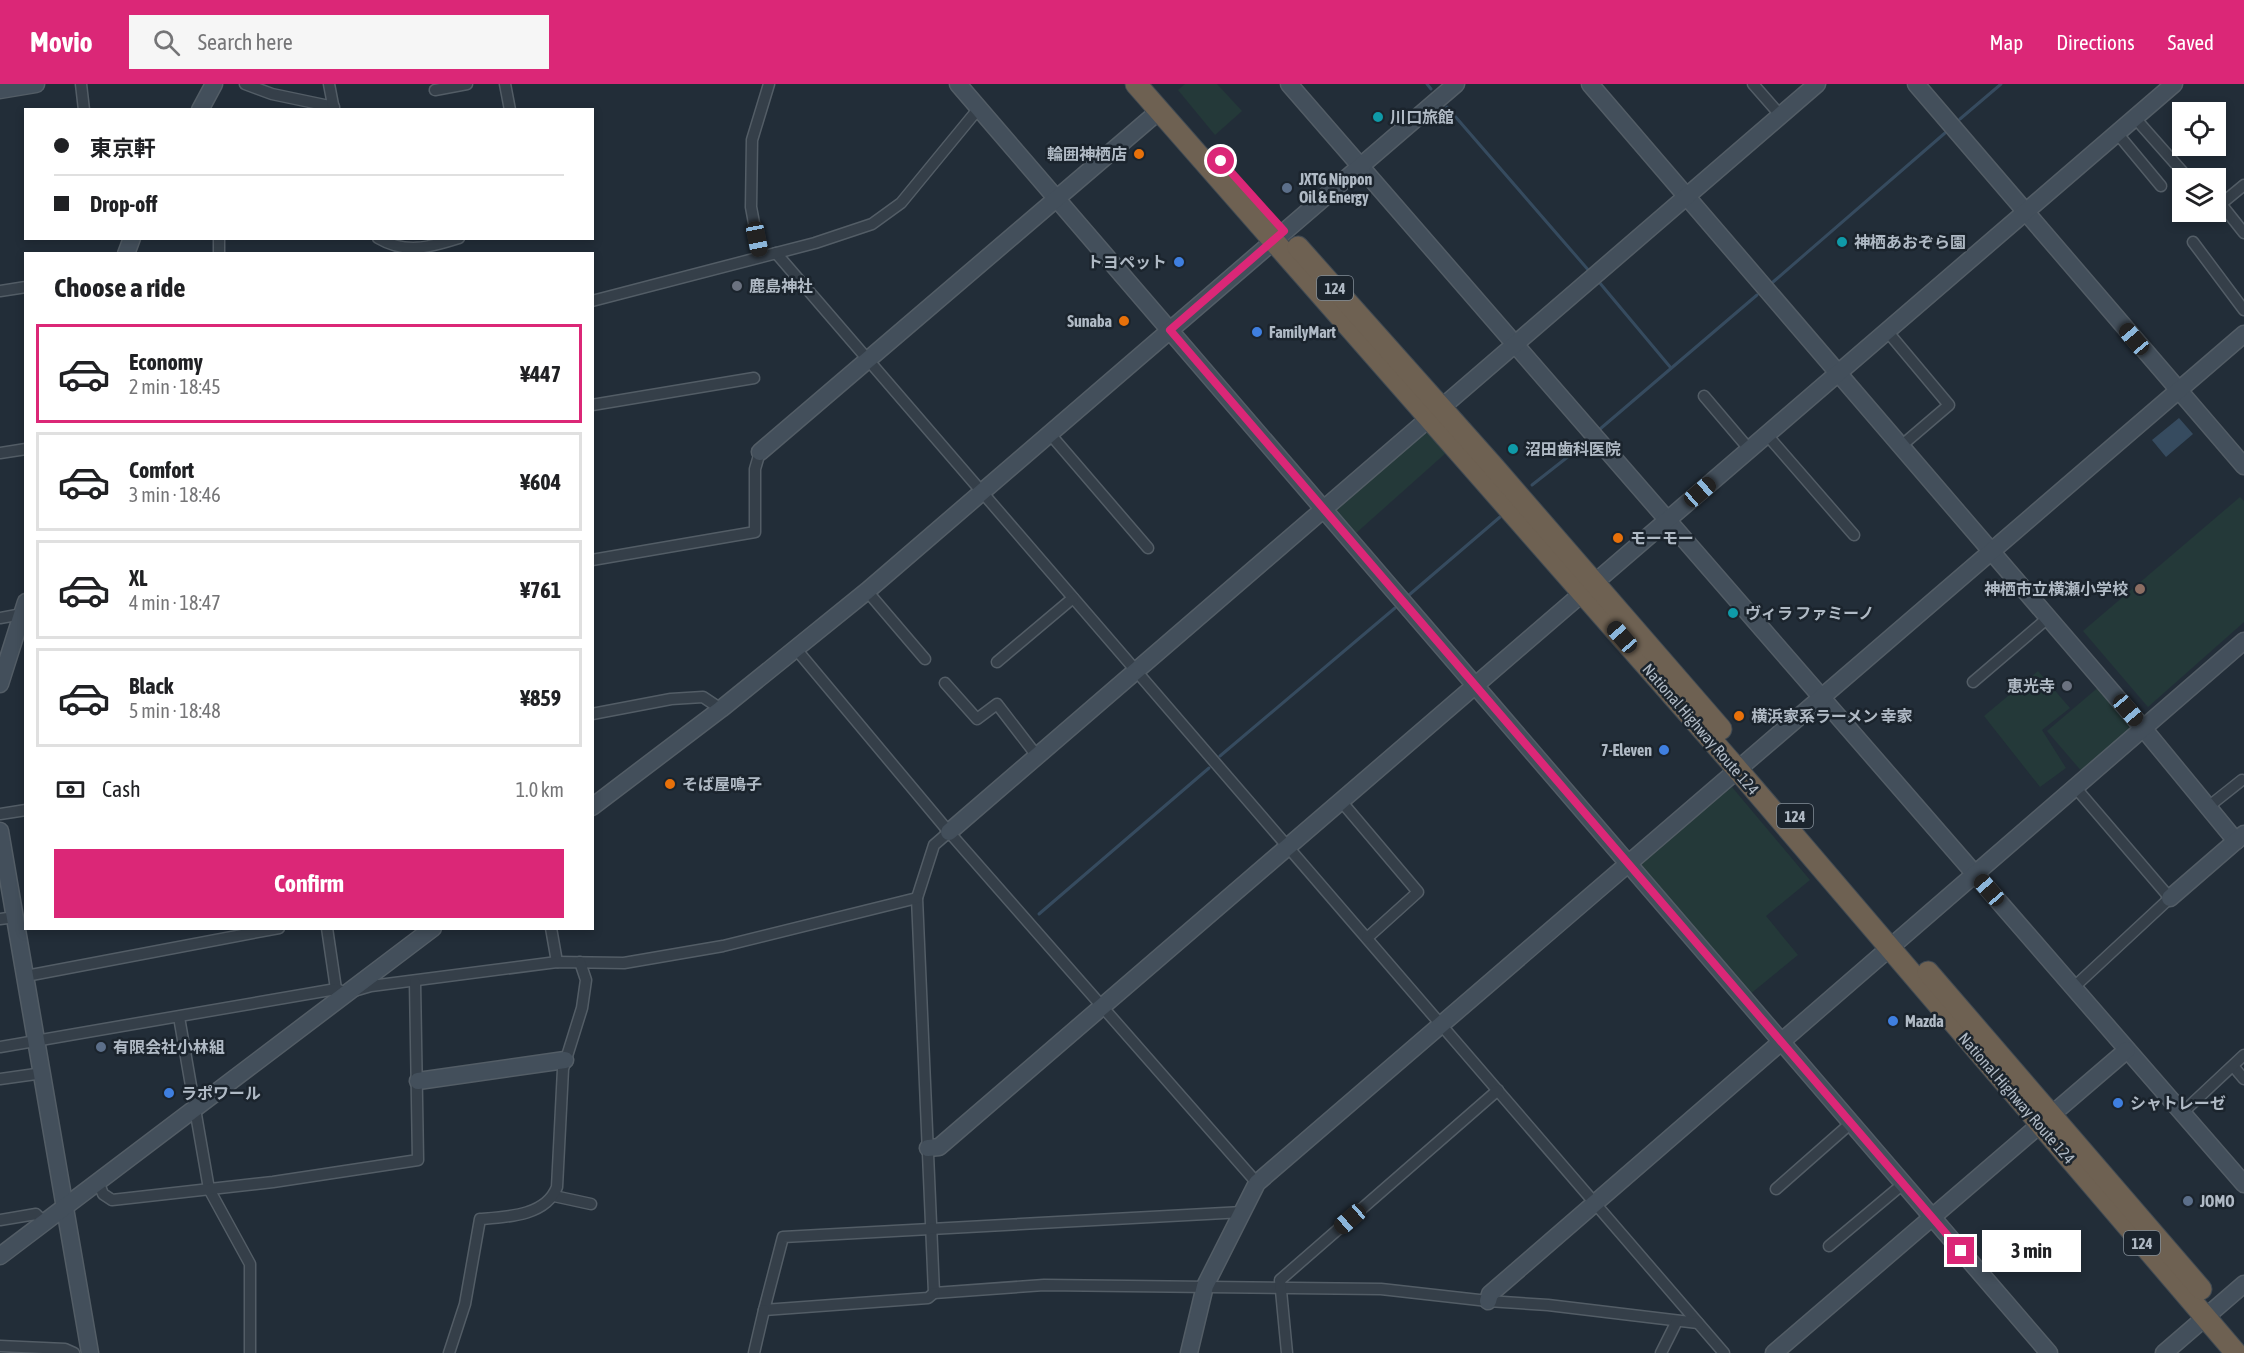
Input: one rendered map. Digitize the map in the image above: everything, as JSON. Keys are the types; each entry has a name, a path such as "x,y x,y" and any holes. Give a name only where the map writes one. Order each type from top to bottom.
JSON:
{"highway":[{"name":"National Highway Route 124","path":"1136,84 1279,236"},
{"name":"National Highway Route 124","path":"1153,84 1279,236 1742,765 2211,1313 2236,1353"},
{"name":"National Highway Route 124","path":"2211,1313 2244,1340"}],"street":[{"path":"0,90 36,84"},
{"path":"81,84 84,108"},
{"path":"245,84 272,94 334,108 329,84"},
{"path":"435,90 467,84"},
{"path":"508,84 510,108"},
{"path":"760,255 751,207 752,140 769,84"},
{"path":"958,84 2049,1353"},
{"path":"1289,84 2127,1050 2182,1113 2241,1175"},
{"path":"594,805 721,709 867,591 1456,84"},
{"path":"1590,84 1992,550 2208,807 2240,837 2073,988"},
{"path":"1753,84 1781,116"},
{"path":"934,1293 917,898 934,845 1323,509 1437,414 1817,84"},
{"path":"1916,84 2244,466"},
{"path":"928,1148 939,1147 1103,1007 2174,84"},
{"path":"201,108 211,85"},
{"path":"594,300 849,233 872,224 901,203 979,108"},
{"path":"594,560 755,532 755,469 760,452 1159,111"},
{"path":"2135,118 2179,168"},
{"path":"2117,133 2161,186"},
{"path":"2244,185 2221,204 2244,233"},
{"path":"381,240 390,246 441,240"},
{"path":"2193,242 2244,310"},
{"path":"776,253 1724,1353"},
{"path":"0,291 24,287"},
{"path":"1887,331 1949,405 1901,446"},
{"path":"1189,1353 1205,1286 1257,1183 2244,334"},
{"path":"594,405 754,378"},
{"path":"1704,396 1749,449"},
{"path":"1050,434 1148,548"},
{"path":"1767,435 1854,535"},
{"path":"0,453 24,449"},
{"path":"867,591 925,659"},
{"path":"997,662 1073,598"},
{"path":"0,618 24,608"},
{"path":"0,684 24,608"},
{"path":"1973,682 2049,617"},
{"path":"1488,1301 1490,1294 2244,641"},
{"path":"796,649 949,832 1257,1183"},
{"path":"945,683 977,719 998,705 1037,756"},
{"path":"594,714 671,699 703,697 721,709"},
{"path":"2208,807 2242,780"},
{"path":"2075,787 2170,898"},
{"path":"1341,801 1418,892 1367,938"},
{"path":"0,814 24,810"},
{"path":"0,831 8,918 26,976 90,1353"},
{"path":"0,1047 372,986 557,962 624,963 723,946 917,898"},
{"path":"26,976 268,930"},
{"path":"327,930 342,991"},
{"path":"0,1256 196,1108 342,991 430,930"},
{"path":"551,930 557,962"},
{"path":"449,1353 465,1304 480,1219 529,1213 554,1196 562,1136 560,1107 565,1060 582,1008 586,980 580,962"},
{"path":"98,1181 103,1194 112,1200 418,1160 415,982"},
{"path":"179,1017 209,1189 250,1264 250,1353"},
{"path":"1774,1353 2127,1050"},
{"path":"2182,1113 2244,1055"},
{"path":"418,1081 565,1060"},
{"path":"2232,1066 2244,1079"},
{"path":"0,1079 43,1073"},
{"path":"1287,1353 1280,1280 1498,1090"},
{"path":"1776,1189 1851,1123"},
{"path":"1829,1246 1903,1184"},
{"path":"554,1196 591,1204"},
{"path":"754,1353 783,1237 1243,1212"},
{"path":"0,1220 36,1214 44,1222"},
{"path":"2164,1353 2244,1284"},
{"path":"764,1310 928,1298 934,1293 1044,1285 1281,1286 1381,1289 1548,1305 1676,1323 1698,1323"},
{"path":"1661,1353 1676,1323"},
{"path":"0,1346 52,1351 65,1349 74,1353"}],"green space":[{"path":"1185,84 1217,84 1242,111 1215,135 1178,90"},
{"path":"1425,428 1447,452 1355,534 1333,509"},
{"path":"2240,497 2244,501 2244,622 2148,707 2083,631"},
{"path":"2038,671 2070,708 2042,730 2066,768 2040,787 1984,716"},
{"path":"2101,685 2133,728 2083,773 2047,731"},
{"path":"1732,787 1810,880 1766,916 1798,955 1749,995 1639,863"}],"water":[{"path":"2179,418 2193,434 2166,457 2152,440"}],"waterway":[{"path":"1427,84 1431,89"},
{"path":"1960,119 2001,84"},
{"path":"1447,107 1590,272"},
{"path":"1773,282 1945,133"},
{"path":"1599,282 1671,368"},
{"path":"1600,429 1757,295"},
{"path":"1532,485 1588,441"},
{"path":"1409,595 1500,517"},
{"path":"1220,756 1395,608"},
{"path":"1039,914 1209,768"}],"place":[{"name":"川口旅館","path":"1378,117"},
{"name":"輪囲神栖店","path":"1139,154"},
{"name":"JXTG Nippon Oil & Energy","path":"1287,188"},
{"name":"神栖あおぞら園","path":"1842,242"},
{"name":"トヨペット","path":"1179,262"},
{"name":"鹿島神社","path":"737,286"},
{"name":"Sunaba","path":"1124,321"},
{"name":"FamilyMart","path":"1257,332"},
{"name":"沼田歯科医院","path":"1513,449"},
{"name":"モーモー","path":"1618,538"},
{"name":"神栖市立横瀬小学校","path":"2140,589"},
{"name":"ヴィラ ファミーノ","path":"1733,613"},
{"name":"恵光寺","path":"2067,686"},
{"name":"横浜家系ラーメン 幸家","path":"1739,716"},
{"name":"7-Eleven","path":"1664,750"},
{"name":"そば屋鳴子","path":"670,784"},
{"name":"Mazda","path":"1893,1021"},
{"name":"有限会社小林組","path":"101,1047"},
{"name":"ラポワール","path":"169,1093"},
{"name":"シャトレーゼ","path":"2118,1103"},
{"name":"JOMO","path":"2188,1201"}],"route":[{"path":"1221,161 1284,231 1170,330 1961,1251"}]}
